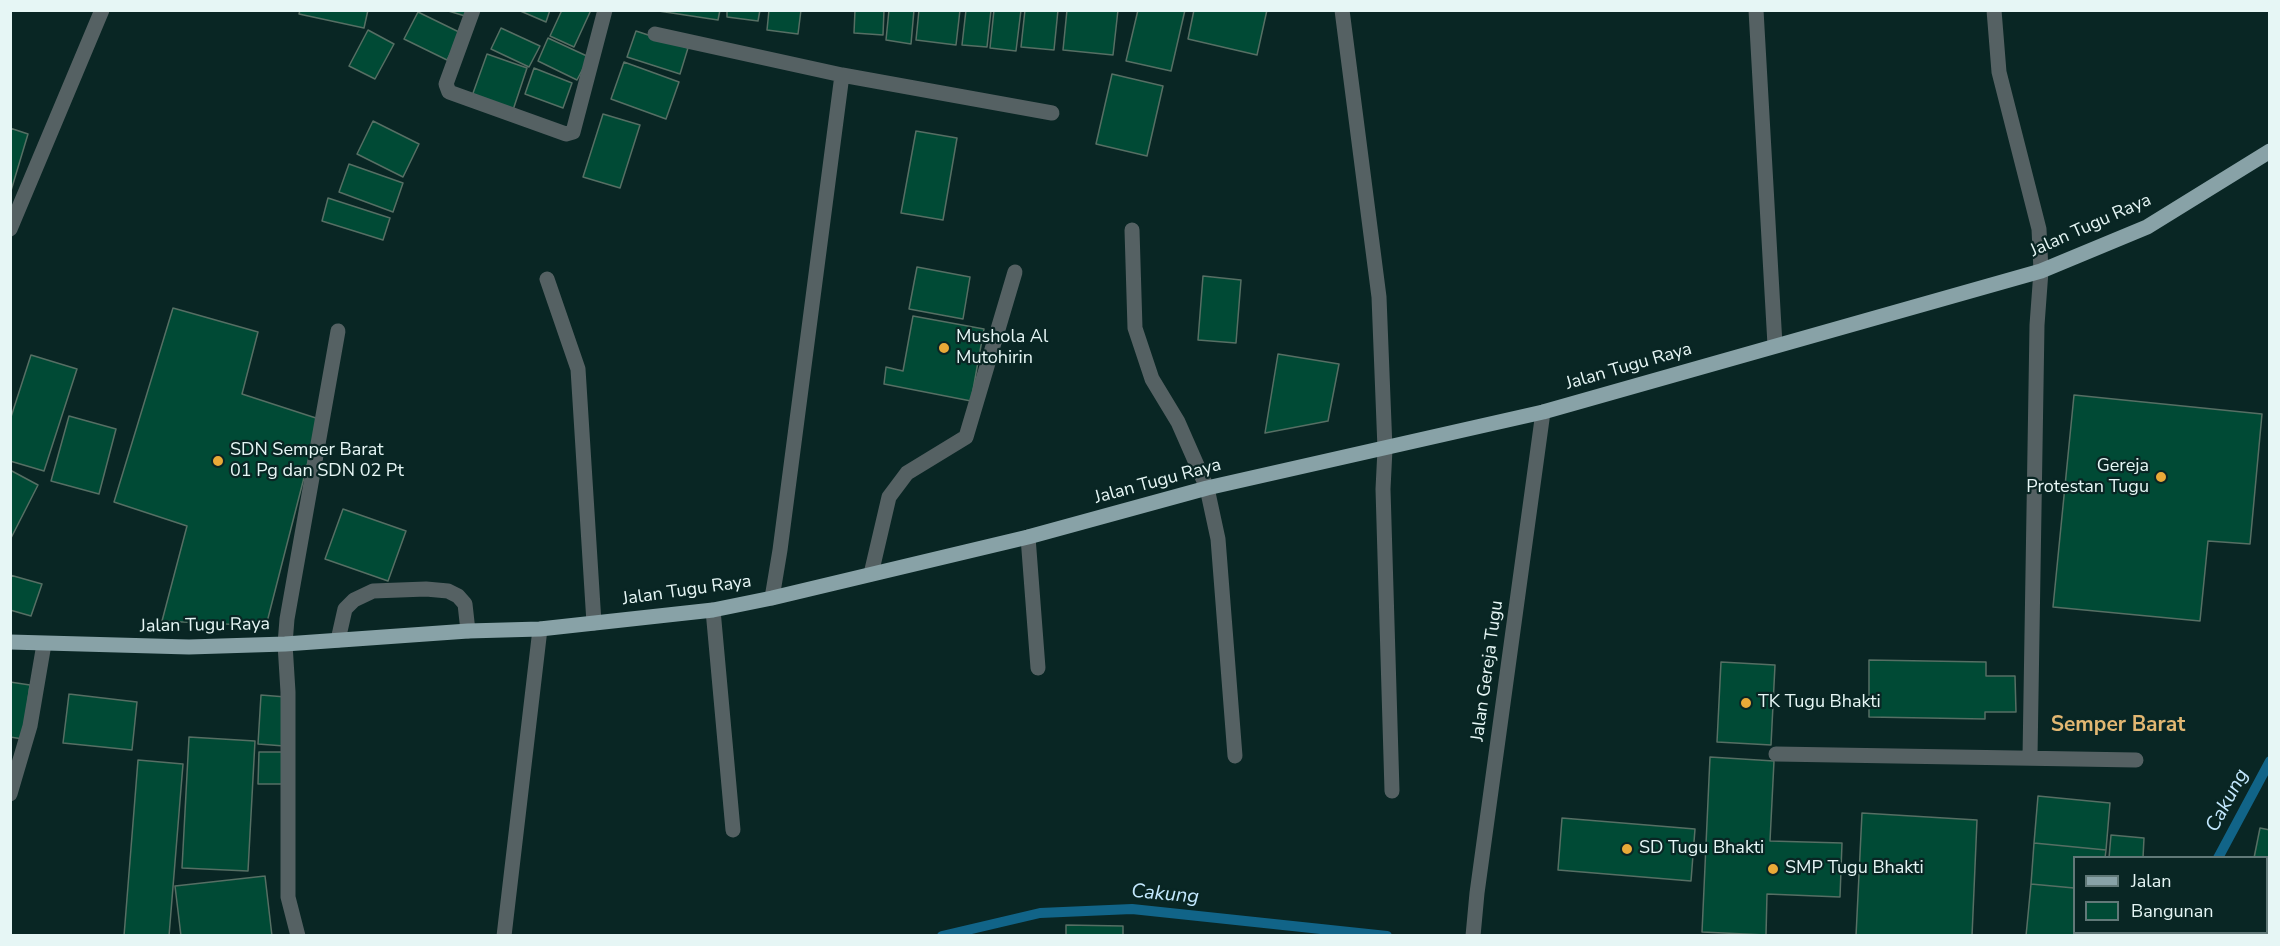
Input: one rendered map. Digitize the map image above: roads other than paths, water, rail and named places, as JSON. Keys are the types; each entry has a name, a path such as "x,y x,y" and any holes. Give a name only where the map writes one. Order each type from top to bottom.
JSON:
{"main road":[{"name":"Jalan Tugu Raya","path":"10,642 189,647 285,644 468,631 540,629 713,610 772,598 1028,537 1207,488 1543,412 2041,271 2147,227 2270,151"}],"street":[{"path":"10,229 102,10"},
{"path":"473,10 446,88 454,94 567,134 573,132 606,10"},
{"path":"1342,10 1379,297 1385,449 1383,489 1392,791"},
{"path":"1756,10 1775,345"},
{"path":"1994,10 1999,72 2039,229 2041,271 2037,337 2030,757"},
{"path":"655,34 842,75 1052,112"},
{"path":"772,598 842,75"},
{"path":"1132,230 1135,328 1152,379 1178,422 1207,488 1218,539 1235,756"},
{"path":"871,574 889,497 907,473 966,437 1015,272"},
{"path":"547,279 578,369 594,623"},
{"path":"298,936 288,897 288,692 285,644 287,619 338,331"},
{"name":"Jalan Gereja Tugu","path":"1473,936 1543,412"},
{"path":"1028,537 1038,668"},
{"path":"338,640 345,609 354,600 372,591 426,589 448,591 458,596 465,604 468,631"},
{"path":"713,610 733,830"},
{"path":"504,936 540,629"},
{"path":"10,794 30,726 44,644"},
{"path":"1776,754 2136,760"}],"waterway":[{"name":"Cakung","path":"2219,856 2270,761"},
{"name":"Cakung","path":"942,936 1040,913 1132,909 1387,936"}],"place":[{"name":"Mushola Al Mutohirin","path":"944,348"},
{"name":"SDN Semper Barat 01 Pg dan SDN 02 Pt","path":"218,461"},
{"name":"Gereja Protestan Tugu","path":"2161,477"},
{"name":"TK Tugu Bhakti","path":"1746,703"},
{"name":"SD Tugu Bhakti","path":"1627,849"},
{"name":"SMP Tugu Bhakti","path":"1773,869"}],"district":[{"name":"Semper Barat","path":"2118,726"}]}
